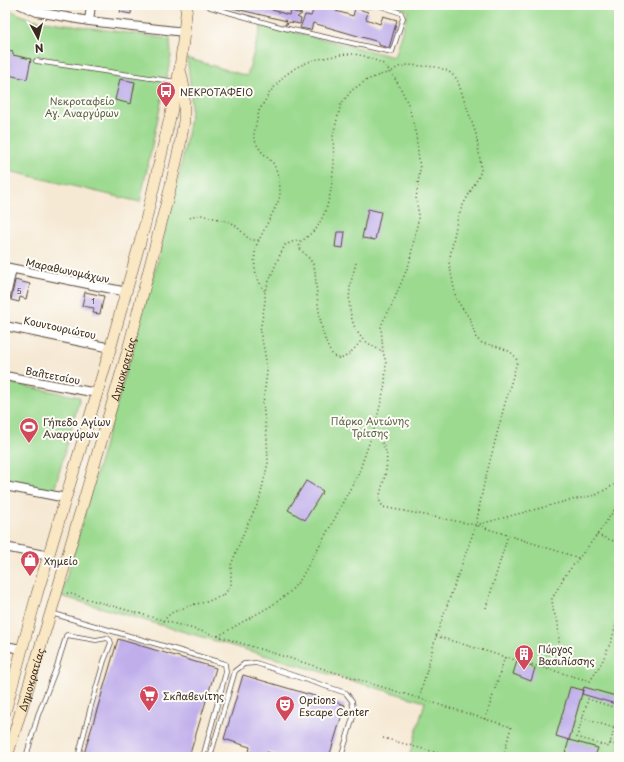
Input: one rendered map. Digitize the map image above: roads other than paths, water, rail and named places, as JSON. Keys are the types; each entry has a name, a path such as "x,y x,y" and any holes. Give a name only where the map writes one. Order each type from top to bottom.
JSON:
{"main road":[{"name":"Δημοκρατίας","path":"5,712 7,700 111,348 145,224 163,150 180,68 187,5"},
{"name":"Δημοκρατίας","path":"7,757 128,350 153,255 176,162 184,121 184,88 180,68"}],"street":[{"path":"21,5 37,12 89,21 184,32"},
{"path":"89,21 91,5"},
{"path":"5,300 9,268"},
{"name":"Μαραθωνομάχων","path":"9,268 126,292"},
{"name":"Κουντουριώτου","path":"5,326 111,348"},
{"name":"Βαλτετσίου","path":"5,376 97,393"},
{"path":"5,486 66,498"},
{"path":"5,547 49,556"},
{"path":"5,646 22,649"}],"lane":[{"path":"208,5 210,7 284,28 392,52 403,15 378,5"},
{"path":"364,5 375,5"},
{"path":"36,61 177,82"},
{"path":"51,613 225,664 226,672 203,757"},
{"path":"26,757 38,715 60,657 66,636 96,640 107,638 111,643 104,661 78,757"},
{"path":"210,757 235,671 244,664 256,663 346,693 352,701 354,714 341,757"}],"place":[{"name":"ΝΕΚΡΟΤΑΦΕΙΟ","path":"166,108"},
{"name":"Γήπεδο Αγίων Αναργύρων","path":"29,444"},
{"name":"Χημείο","path":"30,577"},
{"name":"Πύργος Βασιλίσσης","path":"524,671"},
{"name":"Σκλαβενίτης","path":"149,712"},
{"name":"Options Escape Center","path":"285,722"}],"park label":[{"name":"Νεκροταφείο Αγ. Αναργύρων","path":"82,106"},
{"name":"Πάρκο Αντώνης Τρίτσης","path":"370,426"}]}
